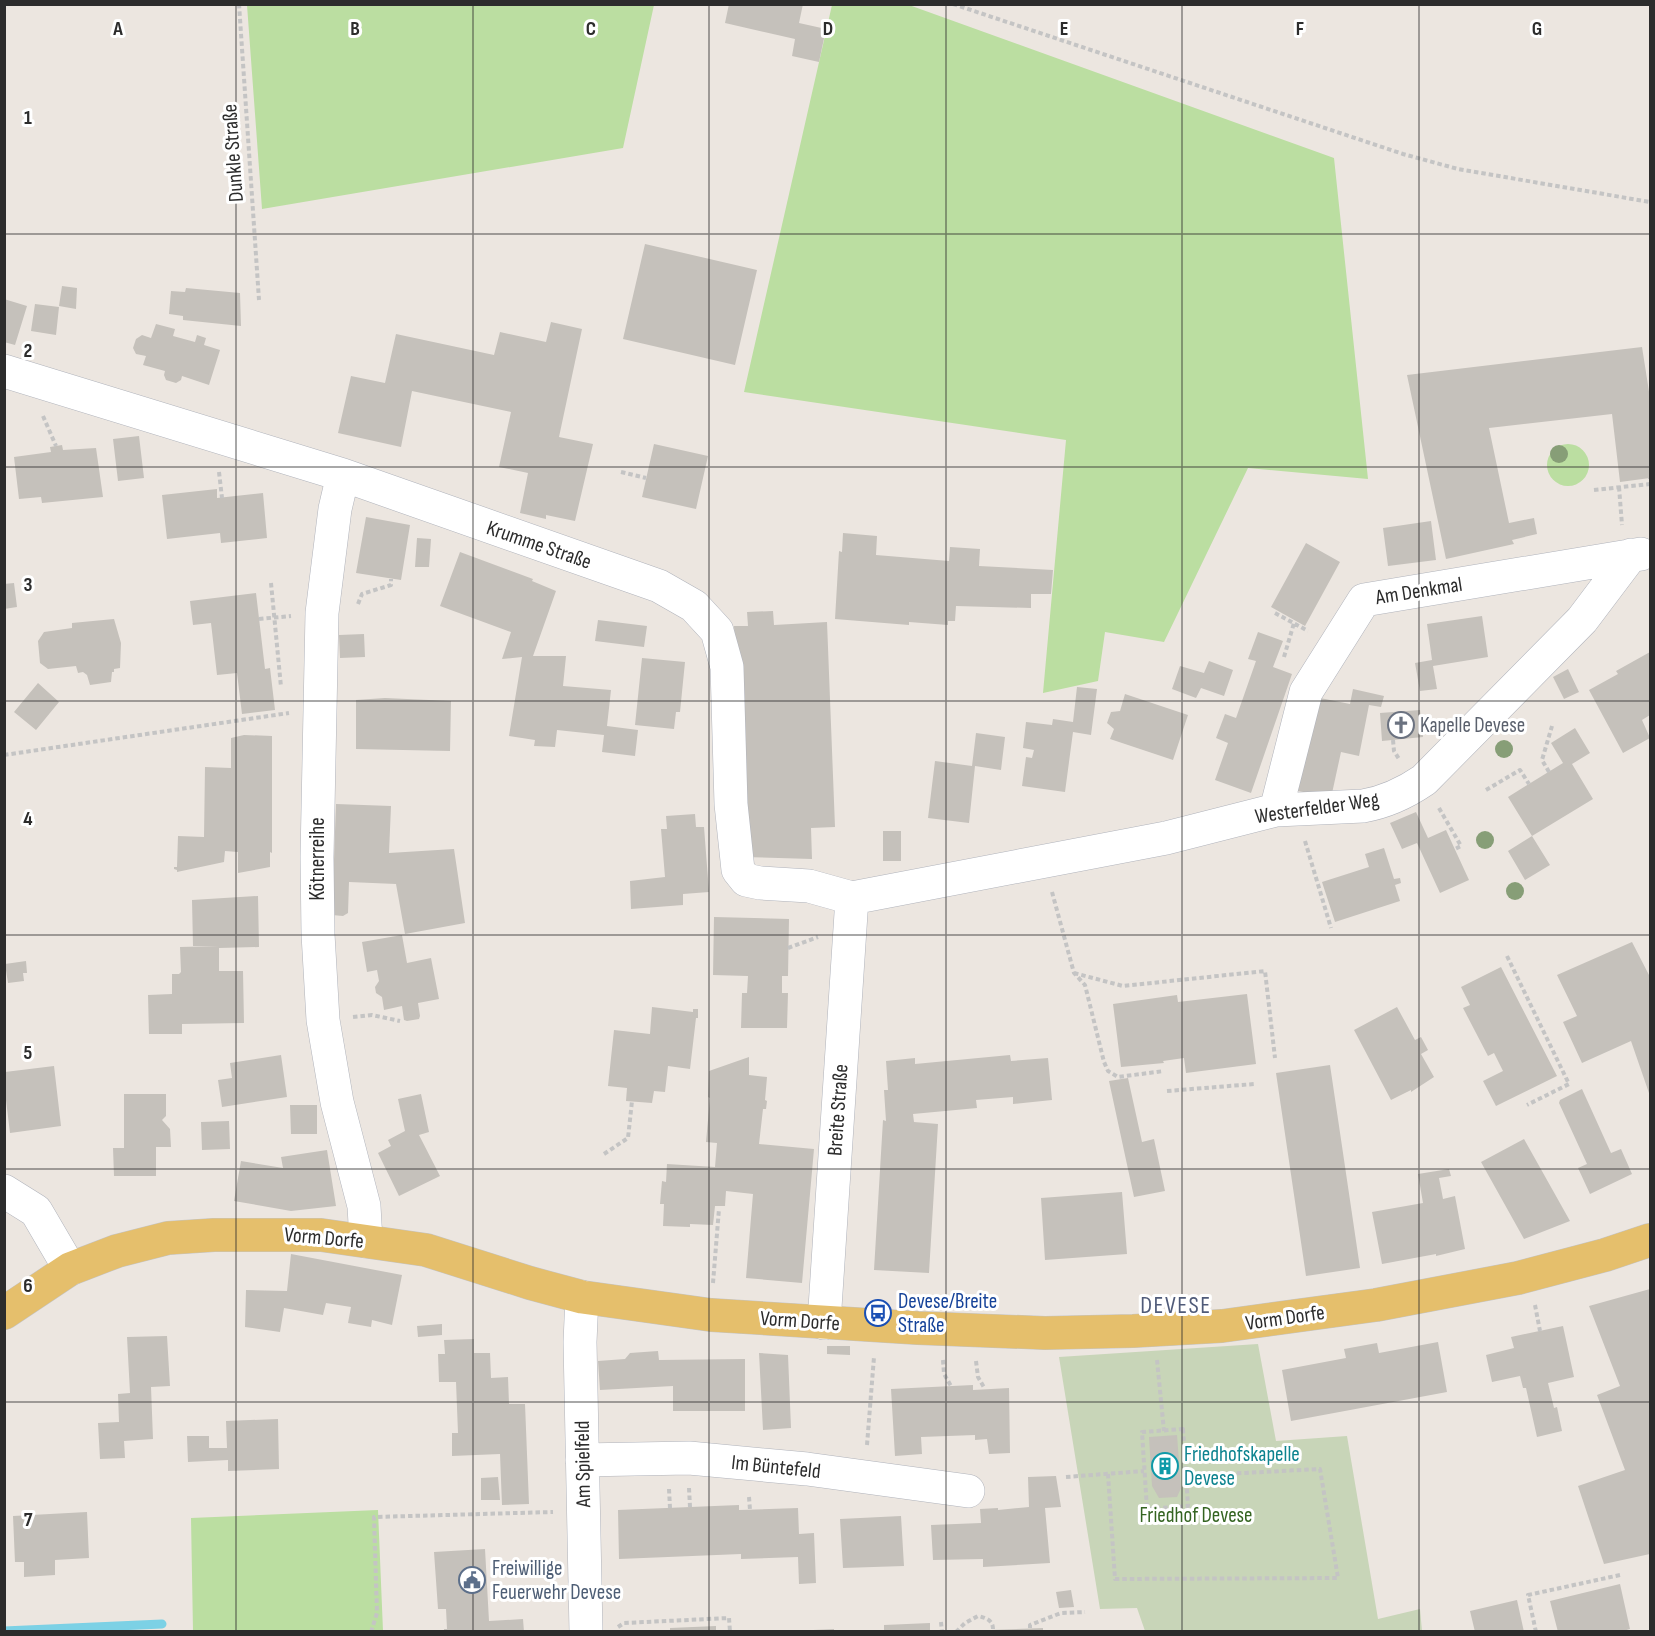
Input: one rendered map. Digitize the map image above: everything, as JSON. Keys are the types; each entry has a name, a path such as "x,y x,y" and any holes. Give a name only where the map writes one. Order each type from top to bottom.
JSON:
{"main road":[{"name":"Vorm Dorfe","path":"4,1313 70,1269 117,1251 168,1238 214,1235 321,1235 426,1250 582,1297 711,1315 824,1323 1045,1333 1133,1331 1264,1322 1387,1303 1518,1278 1650,1240"}],"street":[{"name":"Krumme Straße","path":"4,371 343,475 658,586 694,606 717,631 727,667 731,804 738,870 746,880 809,886 852,898"},
{"name":"Kötnerreihe","path":"343,475 335,509 322,613 317,857 318,950 323,1020 337,1102 364,1206 366,1241"},
{"name":"Am Denkmal","path":"1276,810 1306,692 1364,600 1635,547"},
{"name":"Westerfelder Weg","path":"852,898 1166,838 1276,810 1348,807 1377,803 1404,793 1424,780 1582,620 1635,547"},
{"name":"Breite Straße","path":"824,1323 852,898"},
{"path":"4,1191 36,1211 70,1269"},
{"name":"Am Spielfeld","path":"582,1297 580,1342 586,1632"},
{"name":"Im Büntefeld","path":"582,1460 689,1458 807,1469 968,1491"}],"path":[{"name":"Dunkle Straße","path":"239,4 259,300"},
{"path":"953,4 1403,154 1458,169 1650,202"},
{"path":"39,406 56,446"},
{"path":"219,466 222,498"},
{"path":"621,472 646,478"},
{"path":"1594,490 1650,481"},
{"path":"1619,487 1635,547"},
{"path":"357,605 362,594 391,585 391,579"},
{"path":"271,584 281,687"},
{"path":"1275,613 1314,634"},
{"path":"259,619 295,615"},
{"path":"1284,657 1294,623"},
{"path":"4,755 291,713"},
{"path":"1549,772 1542,760 1552,726"},
{"path":"1486,790 1520,770 1529,784"},
{"path":"1438,806 1461,846 1455,849"},
{"path":"1302,831 1330,928"},
{"path":"1052,892 1074,973 1084,986 1108,1071 1118,1077 1164,1071"},
{"path":"788,948 822,935"},
{"path":"1507,956 1569,1084 1527,1105"},
{"path":"1074,973 1123,986 1265,971 1275,1058"},
{"path":"323,1020 372,1016 400,1022"},
{"path":"1167,1091 1254,1084"},
{"path":"604,1154 628,1138 632,1101"},
{"path":"711,1315 719,1209"},
{"path":"1535,1302 1540,1331"},
{"path":"864,1477 875,1348"},
{"path":"1157,1356 1164,1431"},
{"path":"944,1374 951,1386"},
{"path":"978,1377 985,1389"},
{"path":"1183,1429 1188,1506 1147,1509 1144,1471 1142,1432 1183,1429"},
{"path":"1108,1474 1115,1579 1338,1578 1320,1469 1186,1476"},
{"path":"1066,1477 1144,1471"},
{"path":"689,1494 690,1507"},
{"path":"669,1498 670,1508"},
{"path":"749,1499 750,1510"},
{"path":"371,1632 377,1613 374,1517 584,1511"},
{"path":"1536,1632 1528,1595 1620,1575"},
{"path":"1030,1628 1030,1625 1061,1613 1085,1612"},
{"path":"956,1632 965,1623 978,1616 990,1620 993,1629"},
{"path":"612,1632 624,1623 729,1618 730,1632"},
{"path":"941,1622 942,1632"}],"green space":[{"path":"247,4 654,5 623,148 262,209"},
{"path":"832,5 909,5 1334,158 1368,479 1248,468 1164,642 1105,632 1098,681 1043,693 1066,440 744,392"},
{"path":"1568,444 1576,445 1583,450 1588,457 1588,473 1583,480 1576,485 1568,486 1560,485 1553,480 1548,473 1547,465 1548,457 1553,450 1560,445"},
{"name":"Friedhof Devese","path":"1258,1344 1276,1441 1347,1436 1378,1619 1420,1609 1422,1631 1145,1631 1137,1608 1100,1609 1059,1357"},
{"path":"378,1510 383,1631 193,1631 191,1518"}],"building":[{"path":"729,4 803,4 799,23 826,29 819,62 792,56 795,39 725,23"},
{"path":"645,244 757,270 735,365 623,339"},
{"path":"62,286 77,288 76,309 59,306"},
{"path":"186,288 240,293 241,326 183,320 183,316 169,314 171,291 185,292"},
{"path":"4,299 27,306 15,345 4,342"},
{"path":"35,304 59,307 56,335 31,331"},
{"path":"551,322 582,329 559,437 593,444 575,521 546,515 546,519 520,513 528,473 499,467 511,412 412,391 401,447 338,433 351,376 385,383 396,334 494,355 500,332 546,342"},
{"path":"156,324 175,329 173,336 195,342 197,335 206,338 204,345 220,350 209,385 182,376 181,380 176,383 166,380 165,371 143,365 146,356 136,354 133,348 136,339 142,335 151,338"},
{"path":"1642,347 1650,398 1650,478 1620,482 1612,414 1489,428 1509,523 1534,518 1537,534 1512,540 1514,544 1446,559 1407,375"},
{"path":"139,436 144,478 118,481 113,439"},
{"path":"654,444 708,456 696,509 642,497"},
{"path":"62,445 63,450 96,448 103,497 42,503 41,497 19,499 14,457 51,452 50,447"},
{"path":"217,489 217,498 263,493 267,538 221,543 220,533 167,539 162,495"},
{"path":"366,517 410,525 401,580 356,573"},
{"path":"1431,521 1436,560 1388,566 1383,528"},
{"path":"843,533 877,536 876,555 949,561 950,547 980,549 979,566 1053,570 1051,594 1031,594 1031,608 956,606 955,621 948,621 948,625 909,622 909,625 835,619 839,551 842,552"},
{"path":"417,538 431,539 429,567 415,567"},
{"path":"1306,543 1340,562 1305,626 1271,607"},
{"path":"460,552 533,579 532,581 556,591 533,656 566,656 563,686 611,690 607,726 638,730 635,756 602,752 604,735 557,730 555,747 534,746 535,740 509,736 522,657 502,659 511,632 440,606"},
{"path":"14,583 17,607 4,609 4,584"},
{"path":"256,593 265,669 270,668 275,710 242,714 237,673 217,675 211,623 193,625 190,601"},
{"path":"773,611 774,625 827,622 835,827 811,828 812,859 743,857 734,626 748,626 747,612"},
{"path":"1482,616 1488,657 1433,666 1437,689 1420,691 1415,663 1432,660 1427,624"},
{"path":"114,619 121,643 120,668 112,672 111,682 90,685 87,675 83,672 78,673 76,666 48,669 40,663 38,641 44,632 72,628 72,623"},
{"path":"598,620 647,626 644,647 595,641"},
{"path":"1258,632 1283,641 1273,667 1292,674 1251,793 1215,780 1228,743 1216,738 1225,714 1236,718 1256,661 1248,659"},
{"path":"364,634 365,657 340,658 339,635"},
{"path":"1650,652 1650,715 1642,720 1650,738 1623,753 1589,690 1618,674 1616,671"},
{"path":"642,658 685,662 680,712 676,712 674,729 635,725"},
{"path":"1209,661 1233,670 1224,696 1201,688 1196,698 1172,689 1180,666 1204,673"},
{"path":"1568,669 1579,692 1564,699 1553,677"},
{"path":"38,683 59,702 36,730 14,712"},
{"path":"1077,687 1097,689 1091,735 1073,732 1065,792 1022,786 1026,757 1032,758 1034,750 1023,748 1026,722 1052,725 1053,719 1073,722"},
{"path":"1353,689 1384,696 1381,707 1369,705 1359,756 1341,752 1331,798 1294,790 1315,697 1350,704"},
{"path":"1125,694 1188,715 1173,760 1110,739 1114,729 1107,723 1111,712 1120,711"},
{"path":"385,698 451,701 450,751 356,749 356,700"},
{"name":"Kapelle Devese","path":"1420,710 1423,737 1382,741 1380,713"},
{"path":"1575,728 1590,753 1572,764 1593,799 1532,836 1508,797 1563,763 1551,743"},
{"path":"976,733 1005,737 1001,770 975,766 969,823 928,818 935,761 972,766"},
{"path":"244,735 272,736 270,867 238,873 238,852 225,851 224,862 177,872 174,867 177,867 178,836 204,837 205,767 231,768 231,738"},
{"path":"336,804 391,806 389,853 454,849 465,923 405,934 396,884 349,882 348,913 343,916 332,915"},
{"path":"1416,812 1428,838 1446,830 1469,880 1440,893 1417,843 1402,849 1390,823"},
{"path":"695,814 696,827 704,827 709,892 683,894 683,905 631,909 630,881 665,877 661,829 667,829 666,816"},
{"path":"883,831 901,831 901,861 883,861"},
{"path":"1532,836 1550,865 1525,880 1508,851"},
{"path":"1384,848 1394,879 1400,878 1401,883 1395,885 1400,901 1335,922 1322,882 1369,867 1365,854"},
{"path":"258,896 259,947 219,948 219,971 243,971 244,1023 182,1024 182,1034 149,1034 148,995 172,994 172,974 181,972 180,947 219,946 193,946 192,900"},
{"path":"714,917 789,919 788,976 782,976 782,993 788,993 787,1028 741,1028 742,993 747,993 748,976 713,975"},
{"path":"402,935 407,963 431,958 439,999 418,1003 419,1019 407,1021 404,1020 402,1006 384,1010 382,997 376,993 375,987 379,981 377,970 367,972 362,942"},
{"path":"1632,942 1650,977 1650,1096 1631,1041 1582,1063 1563,1022 1577,1016 1557,975"},
{"path":"26,961 27,973 23,973 24,981 8,983 5,964"},
{"path":"1501,967 1557,1076 1496,1106 1483,1081 1503,1071 1494,1053 1488,1056 1463,1008 1470,1005 1461,987"},
{"path":"1247,994 1256,1064 1186,1073 1184,1058 1163,1061 1164,1063 1121,1067 1113,1004 1177,995 1178,1002"},
{"path":"652,1007 693,1012 693,1009 698,1009 690,1069 668,1066 665,1092 654,1091 652,1103 626,1101 627,1088 608,1086 614,1030 650,1034"},
{"path":"1397,1007 1415,1040 1421,1037 1428,1050 1421,1054 1434,1077 1411,1092 1411,1090 1391,1100 1354,1030"},
{"path":"281,1055 287,1097 222,1107 218,1080 232,1078 230,1063"},
{"path":"1010,1055 1011,1061 1048,1058 1052,1100 1013,1104 1013,1097 976,1100 977,1108 913,1114 914,1122 938,1124 929,1273 874,1270 883,1120 886,1121 884,1090 888,1090 886,1061 915,1058 915,1064"},
{"path":"749,1057 749,1075 767,1077 765,1100 767,1101 766,1109 763,1109 759,1144 814,1149 802,1283 746,1278 753,1194 726,1191 725,1206 715,1206 713,1225 663,1226 664,1204 660,1204 662,1181 666,1182 667,1164 715,1167 717,1143 706,1142 710,1098 708,1097 709,1071"},
{"path":"1330,1065 1360,1268 1306,1276 1276,1073"},
{"path":"54,1066 61,1126 10,1133 5,1072"},
{"path":"1128,1078 1142,1142 1154,1139 1165,1191 1134,1197 1109,1081"},
{"path":"1582,1089 1611,1153 1621,1149 1632,1174 1590,1194 1578,1168 1587,1164 1559,1103 1560,1100"},
{"path":"124,1094 166,1094 166,1116 162,1120 170,1129 171,1147 156,1147 156,1176 114,1176 113,1148 124,1148"},
{"path":"421,1094 429,1132 419,1135 440,1176 399,1196 378,1153 391,1146 388,1140 405,1131 398,1099"},
{"path":"290,1105 317,1105 317,1134 291,1134"},
{"path":"229,1121 230,1149 202,1150 201,1122"},
{"path":"1524,1139 1570,1221 1524,1239 1481,1162"},
{"path":"327,1150 336,1206 291,1211 234,1201 241,1161 283,1168 281,1157"},
{"path":"1449,1169 1451,1176 1439,1178 1443,1199 1455,1196 1465,1249 1382,1264 1372,1212 1423,1203 1418,1174"},
{"path":"1122,1192 1127,1254 1045,1260 1041,1198"},
{"path":"291,1254 402,1275 392,1325 372,1320 371,1327 348,1323 351,1307 326,1303 323,1315 284,1308 280,1332 245,1327 246,1290 287,1291"},
{"path":"1650,1289 1650,1554 1604,1564 1578,1486 1625,1470 1597,1395 1620,1386 1589,1306"},
{"path":"442,1324 442,1335 418,1337 417,1326"},
{"path":"1563,1326 1574,1377 1548,1383 1554,1408 1557,1407 1562,1431 1537,1437 1526,1388 1523,1388 1520,1376 1492,1382 1486,1355 1514,1348 1511,1337"},
{"path":"167,1336 170,1386 151,1387 153,1439 124,1441 125,1458 100,1459 98,1423 119,1422 118,1394 130,1393 127,1337"},
{"path":"474,1339 474,1353 490,1353 491,1378 508,1377 509,1404 525,1404 529,1504 502,1505 500,1454 452,1456 452,1433 458,1433 456,1382 439,1382 438,1354 445,1354 444,1340"},
{"path":"1438,1342 1447,1392 1291,1421 1282,1370 1346,1358 1344,1349 1377,1343 1379,1353"},
{"path":"827,1346 850,1346 850,1355 827,1354"},
{"path":"658,1351 659,1360 745,1359 745,1411 673,1411 673,1386 600,1390 598,1361 625,1359 630,1353"},
{"path":"759,1353 788,1355 791,1428 763,1430"},
{"path":"973,1385 973,1390 1009,1388 1010,1453 989,1454 987,1439 975,1440 975,1435 921,1437 922,1454 895,1456 891,1389"},
{"path":"278,1419 279,1469 228,1471 228,1460 188,1462 187,1436 209,1436 209,1448 227,1448 226,1421"},
{"name":"Friedhofskapelle Devese","path":"1177,1435 1181,1488 1177,1497 1159,1498 1152,1486 1149,1437"},
{"path":"1056,1476 1061,1507 1045,1508 1050,1563 983,1567 983,1559 933,1560 931,1525 981,1523 980,1509 1029,1507 1028,1477"},
{"path":"498,1477 500,1500 481,1500 481,1478"},
{"path":"739,1505 739,1510 798,1508 799,1534 814,1533 816,1583 799,1584 798,1557 741,1559 741,1554 619,1559 618,1510"},
{"path":"87,1512 89,1558 55,1560 55,1575 24,1577 24,1562 15,1562 13,1516"},
{"path":"901,1516 904,1566 843,1568 840,1519"},
{"path":"485,1549 489,1621 523,1619 524,1632 444,1632 444,1629 447,1629 446,1609 438,1609 434,1552"},
{"path":"1620,1584 1630,1629 1620,1632 1558,1632 1550,1601"},
{"path":"1071,1590 1074,1607 1059,1608 1056,1592"},
{"path":"1517,1600 1524,1632 1475,1632 1470,1611"},
{"path":"930,1623 930,1632 884,1632 884,1625"},
{"path":"716,1626 716,1632 670,1632 670,1628"},
{"path":"1043,1628 1043,1632 991,1632 991,1630"},
{"path":"834,1629 834,1632 813,1632 813,1630"}],"waterway":[{"path":"4,1631 162,1624"}],"place":[{"name":"Kapelle Devese","path":"1401,725"},
{"name":"Devese/Breite Straße","path":"878,1313"},
{"name":"Friedhofskapelle Devese","path":"1165,1466"},
{"name":"Freiwillige Feuerwehr Devese","path":"472,1580"}],"district":[{"name":"DEVESE","path":"1176,1305"}]}
